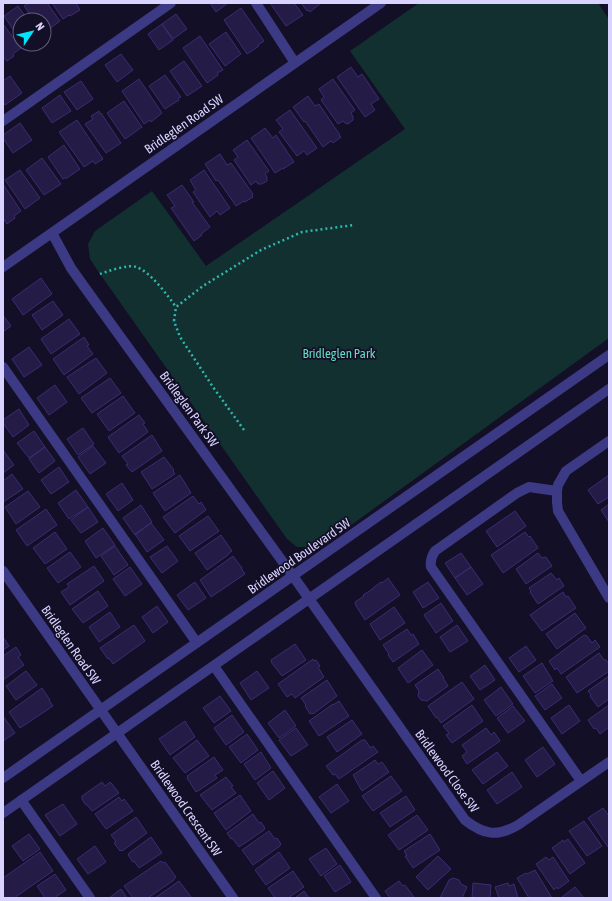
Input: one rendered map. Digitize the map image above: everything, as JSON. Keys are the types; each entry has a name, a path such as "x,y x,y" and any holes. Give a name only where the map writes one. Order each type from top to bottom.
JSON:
{"street":[{"path":"3,121 172,3"},
{"path":"256,3 296,63"},
{"name":"Bridleglen Road SW","path":"3,267 381,3"},
{"name":"Bridleglen Park SW","path":"52,233 79,280 309,599"},
{"name":"Bridlewood Boulevard SW","path":"4,777 609,355"},
{"path":"3,367 197,643"},
{"path":"3,813 609,389"},
{"path":"609,441 566,471 558,485 557,491 558,511 609,598"},
{"path":"557,491 529,487 517,493 435,551 430,562 581,781"},
{"name":"Bridleglen Road SW","path":"3,571 117,734"},
{"name":"Bridlewood Close SW","path":"309,599 465,820 480,831 499,833 518,825 609,762"},
{"path":"214,666 376,898"},
{"name":"Bridlewood Crescent SW","path":"117,734 233,898"},
{"path":"21,800 90,898"}],"path":[{"path":"244,430 180,337 174,321 176,307 203,286 261,250 302,232 354,225"},
{"path":"100,274 116,268 136,266 149,275 165,292 176,307"}],"green space":[{"name":"Bridleglen Park","path":"419,3 598,3 609,19 609,338 321,547 297,547 287,539 100,274 90,259 88,244 95,231 152,191 206,266 405,129 350,51"}],"building":[{"path":"29,3 47,3 60,21 52,27 52,12 28,12 24,6"},
{"path":"52,3 76,3 80,10 63,19"},
{"path":"210,3 228,3 216,12"},
{"path":"270,3 294,3 303,15 286,26"},
{"path":"301,3 321,3 310,12 308,10 307,11"},
{"path":"18,6 22,12 12,12 12,28 4,16"},
{"path":"241,8 264,41 247,54 224,20"},
{"path":"176,14 187,29 173,39 162,24"},
{"path":"3,24 12,36 12,52 16,52 13,54 14,56 7,61 3,57"},
{"path":"162,24 173,40 159,50 148,34"},
{"path":"226,32 241,54 225,66 209,44"},
{"path":"200,36 223,70 217,73 218,75 207,83 183,48"},
{"path":"121,54 133,70 117,82 105,65"},
{"path":"184,61 202,86 187,96 170,71"},
{"path":"351,67 358,77 362,74 379,99 371,104 375,110 365,117 337,77"},
{"path":"165,75 181,97 165,109 149,86"},
{"path":"10,76 22,93 5,105 3,102 3,81"},
{"path":"139,79 162,113 151,122 150,120 144,124 122,91"},
{"path":"333,79 355,110 351,113 353,120 348,124 343,121 338,124 321,100 324,97 319,89"},
{"path":"81,81 93,99 77,110 64,92"},
{"path":"60,95 71,111 52,123 42,108"},
{"path":"308,96 315,106 319,104 340,135 339,136 341,137 333,143 331,141 323,147 293,107"},
{"path":"124,101 142,127 125,139 107,113"},
{"path":"290,110 317,148 307,155 304,151 297,156 279,132 283,129 276,120"},
{"path":"99,111 121,143 106,153 85,124 93,119 91,116"},
{"path":"77,120 103,159 95,164 93,161 84,167 59,132"},
{"path":"20,123 32,140 13,153 3,138 3,135"},
{"path":"265,128 273,138 276,135 294,162 275,173 251,138"},
{"path":"247,140 269,171 265,174 267,181 262,184 258,184 256,181 251,185 234,160 238,157 233,150"},
{"path":"64,145 80,169 63,179 48,157"},
{"path":"220,154 227,165 231,163 253,194 253,197 236,206 218,180 216,181 205,164"},
{"path":"42,158 61,184 44,195 26,170"},
{"path":"20,170 40,198 25,209 5,180"},
{"path":"204,170 230,208 220,215 217,211 210,217 193,192 196,190 190,180"},
{"path":"3,184 21,211 7,224 3,218"},
{"path":"182,185 210,227 194,241 171,208 175,206 167,195"},
{"path":"41,278 52,294 23,315 12,299"},
{"path":"53,301 63,315 42,330 32,315"},
{"path":"3,315 11,326 3,332"},
{"path":"69,319 80,334 51,354 41,339"},
{"path":"84,337 89,345 87,346 93,354 64,375 53,359"},
{"path":"29,347 42,365 24,377 12,359"},
{"path":"96,358 107,373 79,394 67,377"},
{"path":"110,378 121,393 92,413 81,398"},
{"path":"55,385 67,402 49,415 37,398"},
{"path":"123,396 135,413 109,431 97,414"},
{"path":"19,409 29,425 13,437 3,423 3,420"},
{"path":"139,415 145,423 143,424 148,432 119,453 108,437"},
{"path":"83,428 94,444 78,455 67,439"},
{"path":"34,431 45,447 29,458 17,443"},
{"path":"152,435 162,451 132,472 126,465 128,464 122,456"},
{"path":"93,446 106,463 90,474 78,457"},
{"path":"45,447 55,461 39,473 29,459"},
{"path":"3,450 14,465 3,473"},
{"path":"164,457 174,470 173,471 175,474 152,489 141,472"},
{"path":"59,467 69,482 51,494 41,480"},
{"path":"12,474 23,489 3,502 3,481"},
{"path":"180,475 191,493 165,511 153,493"},
{"path":"609,475 609,497 598,504 588,490"},
{"path":"122,483 133,500 118,511 106,494"},
{"path":"76,490 88,507 69,519 58,503"},
{"path":"28,491 40,507 16,524 5,507"},
{"path":"193,496 199,504 201,502 206,510 175,533 163,517"},
{"path":"609,504 609,522 601,510"},
{"path":"141,505 152,522 135,535 123,518"},
{"path":"88,507 98,522 81,533 71,520"},
{"path":"46,509 57,525 27,546 16,530"},
{"path":"515,511 526,526 497,547 486,531"},
{"path":"208,516 219,531 190,551 179,536"},
{"path":"151,523 164,540 147,552 135,534"},
{"path":"103,528 115,545 96,558 85,541"},
{"path":"55,532 67,549 45,564 33,548"},
{"path":"525,532 529,537 530,536 538,548 503,573 491,555"},
{"path":"221,535 232,551 207,570 195,553"},
{"path":"115,546 128,565 114,575 101,556"},
{"path":"167,546 178,561 162,573 150,557"},
{"path":"70,552 81,567 58,583 47,568"},
{"path":"461,553 471,567 455,578 445,563"},
{"path":"538,553 542,558 546,557 552,566 526,584 516,569"},
{"path":"233,556 245,574 211,597 200,580"},
{"path":"94,566 104,581 70,605 61,592 69,587 67,584"},
{"path":"130,567 142,584 125,596 113,579"},
{"path":"471,567 483,584 467,595 455,578"},
{"path":"551,573 557,580 559,578 564,586 538,604 529,588"},
{"path":"388,578 400,595 365,620 355,602"},
{"path":"195,582 206,598 188,610 177,595"},
{"path":"428,582 439,598 423,608 413,592"},
{"path":"98,591 108,606 83,623 72,609"},
{"path":"563,592 566,597 568,596 576,608 542,631 530,615"},
{"path":"441,603 453,621 436,633 424,615"},
{"path":"157,606 168,622 153,633 142,617"},
{"path":"394,607 405,623 380,640 370,624"},
{"path":"110,612 120,627 99,642 89,627"},
{"path":"575,613 586,628 557,649 546,634"},
{"path":"134,625 145,641 113,664 100,648"},
{"path":"457,625 468,641 450,652 440,637"},
{"path":"407,629 411,635 413,634 419,644 393,662 383,645"},
{"path":"584,635 587,636 592,643 595,640 600,647 561,674 557,668 555,670 549,661"},
{"path":"3,637 9,646 3,650"},
{"path":"295,644 306,660 282,676 271,660"},
{"path":"526,646 536,660 519,672 509,658"},
{"path":"16,647 21,655 18,657 24,665 3,680 3,656"},
{"path":"422,650 433,665 408,683 398,668"},
{"path":"599,653 609,664 609,671 577,693 566,677"},
{"path":"313,659 314,661 316,660 320,666 318,667 324,677 295,698 292,694 287,697 278,684"},
{"path":"542,663 553,681 535,693 523,676"},
{"path":"485,665 495,680 480,690 470,676"},
{"path":"438,669 448,686 427,701 421,700 418,696 419,691 415,685"},
{"path":"26,671 37,685 16,700 6,686"},
{"path":"257,671 269,688 251,700 240,683"},
{"path":"609,676 609,699 598,707 588,691"},
{"path":"327,680 337,696 313,714 310,714 301,698"},
{"path":"462,682 474,699 441,723 428,706"},
{"path":"552,684 562,698 545,710 535,696"},
{"path":"501,687 513,704 496,716 484,700"},
{"path":"42,688 53,706 20,728 9,712"},
{"path":"220,696 231,711 214,723 203,708"},
{"path":"339,701 349,716 319,736 309,721"},
{"path":"472,705 483,721 452,743 446,735 449,733 443,726"},
{"path":"569,705 580,721 562,734 551,718"},
{"path":"609,705 609,727 600,734 596,728 594,729 588,720"},
{"path":"513,706 525,721 508,733 497,718"},
{"path":"285,710 296,726 279,738 268,723"},
{"path":"232,715 244,732 226,745 214,728"},
{"path":"3,716 15,733 3,741"},
{"path":"352,720 362,734 337,752 327,737"},
{"path":"185,721 195,737 170,755 159,739"},
{"path":"296,728 308,745 291,756 279,740"},
{"path":"486,728 491,735 494,732 500,741 467,764 462,756 467,752 462,745"},
{"path":"247,734 258,750 241,763 229,747"},
{"path":"197,740 209,756 185,773 173,758"},
{"path":"362,740 365,740 370,748 373,746 378,752 339,779 335,774 333,775 326,766"},
{"path":"543,747 555,764 537,777 525,760"},
{"path":"261,752 271,768 255,780 244,764"},
{"path":"497,752 508,766 483,784 472,770"},
{"path":"214,757 223,770 215,775 217,778 196,792 187,776"},
{"path":"375,760 378,764 382,762 389,772 362,791 353,775"},
{"path":"273,771 285,788 269,800 257,783"},
{"path":"512,772 522,787 497,804 487,790"},
{"path":"391,776 402,791 373,811 362,796"},
{"path":"226,777 236,793 212,810 200,795"},
{"path":"102,782 105,786 110,782 119,793 92,811 85,804 82,796"},
{"path":"337,784 349,801 331,813 319,797"},
{"path":"240,795 251,811 226,830 214,813"},
{"path":"406,796 415,810 390,827 380,813"},
{"path":"119,797 122,801 124,799 133,811 106,829 95,814"},
{"path":"63,804 77,824 60,836 45,815"},
{"path":"603,808 609,816 609,847 588,818"},
{"path":"253,814 259,823 261,822 265,828 239,847 227,833"},
{"path":"417,815 428,830 399,850 388,835"},
{"path":"136,817 147,833 120,851 114,843 116,842 111,835"},
{"path":"584,821 602,846 587,856 569,831"},
{"path":"269,831 281,844 253,865 242,850"},
{"path":"29,834 40,849 23,861 12,846"},
{"path":"430,834 440,850 413,868 405,856 407,856 404,851"},
{"path":"151,837 162,853 139,868 128,855"},
{"path":"568,839 585,863 570,874 552,848 563,840 564,842"},
{"path":"95,846 106,862 88,874 77,859"},
{"path":"326,848 337,864 321,876 309,859"},
{"path":"40,852 53,871 14,898 3,898 3,878"},
{"path":"279,852 290,868 266,885 255,870"},
{"path":"438,856 451,869 428,890 416,877"},
{"path":"546,857 549,860 553,857 569,881 558,889 557,887 554,890 536,864"},
{"path":"161,861 163,863 165,862 176,877 174,880 148,898 133,898 124,886"},
{"path":"340,865 351,882 335,892 324,876"},
{"path":"535,870 552,898 529,898 517,878"},
{"path":"293,871 304,887 288,898 275,898 268,888"},
{"path":"55,874 66,890 54,898 45,898 37,886"},
{"path":"453,878 459,880 461,884 467,887 462,898 440,898 449,880"},
{"path":"179,881 191,897 155,898"},
{"path":"399,881 403,886 405,885 414,897 413,898 390,898 385,891"},
{"path":"473,883 491,885 490,898 472,898"},
{"path":"508,883 509,886 514,884 518,898 499,898 495,887"},
{"path":"575,887 584,898 562,897"},
{"path":"121,889 127,898 109,898"},
{"path":"304,891 309,898 295,898"}]}
